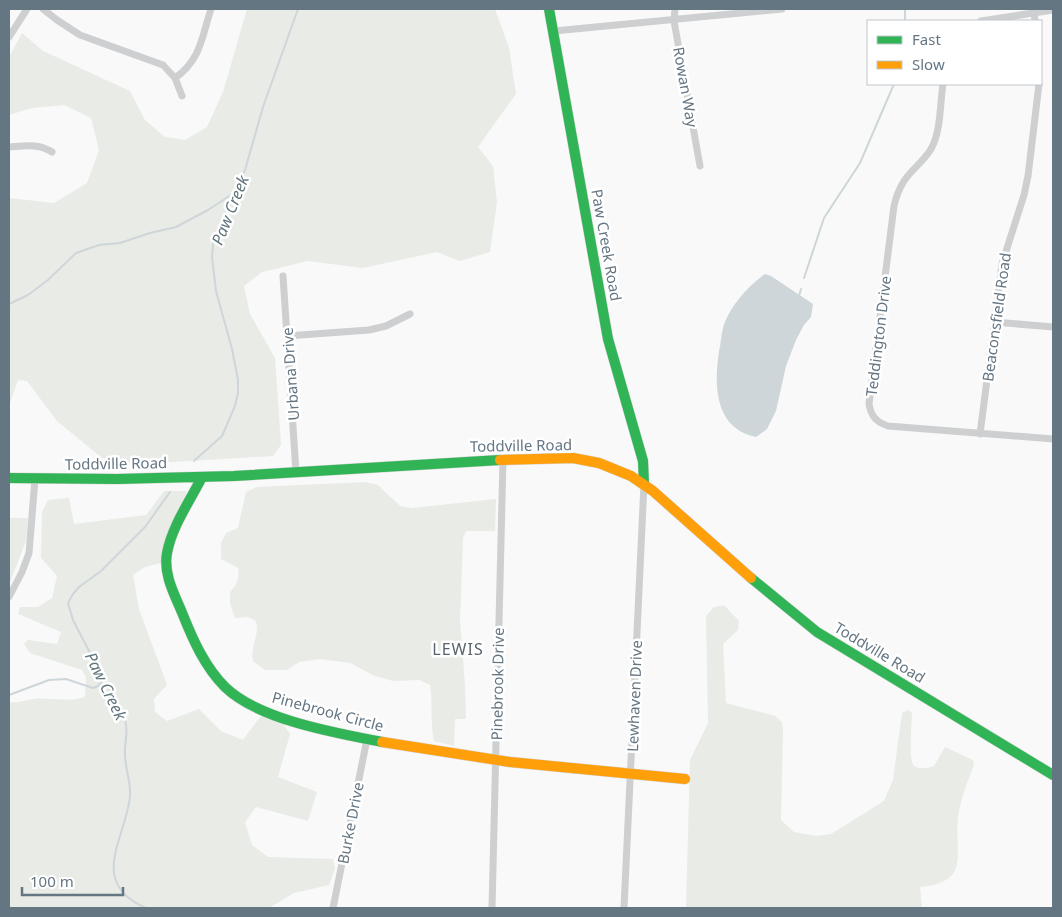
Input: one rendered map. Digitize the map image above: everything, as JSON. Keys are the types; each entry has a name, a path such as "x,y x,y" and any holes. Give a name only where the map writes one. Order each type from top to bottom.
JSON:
{"street":[{"path":"9,37 27,9"},
{"path":"43,9 80,35 163,65 175,78 182,96"},
{"path":"175,78 186,71 197,54 211,9"},
{"name":"Paw Creek Road","path":"550,9 608,339 643,461 644,484"},
{"name":"Rowan Way","path":"675,9 674,21 700,166"},
{"path":"554,31 674,21 782,9"},
{"path":"987,20 1053,10"},
{"path":"1034,12 1035,20"},
{"name":"Teddington Drive","path":"943,85 937,131 933,146 928,155 904,181 894,206 869,404 870,411 875,419 888,426 1053,440"},
{"name":"Beaconsfield Road","path":"980,434 1004,254 1022,205 1028,176 1038,85"},
{"path":"9,148 34,146 46,148 52,152"},
{"name":"Urbana Drive","path":"283,276 296,472"},
{"path":"287,336 369,330 386,326 410,314"},
{"path":"994,322 1053,327"},
{"name":"Toddville Road","path":"9,478 202,477 503,459 549,458 582,460 616,469 653,490 745,574 817,632 1053,775"},
{"name":"Pinebrook Drive","path":"492,908 503,459"},
{"name":"Pinebrook Circle","path":"202,477 178,523 168,548 166,562 172,589 205,662 219,680 233,693 258,708 276,715 367,739 496,760 685,779"},
{"path":"9,597 29,553 35,479"},
{"name":"Lewhaven Drive","path":"624,908 644,484"},
{"name":"Burke Drive","path":"333,908 367,739"}],"shaded area":[{"path":"247,9 495,9 509,48 516,94 478,147 493,166 497,202 490,252 460,261 437,252 363,268 308,261 262,272 244,286 250,314 275,358 281,445 273,456 139,464 102,458 57,421 27,381 18,380 9,406 9,198 54,203 87,183 99,150 91,118 64,105 32,108 9,115 9,57 22,33 43,51 130,91 145,120 165,137 185,140 207,127 223,92"},
{"path":"765,274 813,304 811,317 796,340 786,366 776,411 767,429 756,437 742,432 732,425 725,415 717,391 717,364 722,331 730,312 746,291"},
{"path":"366,482 378,485 400,506 412,508 496,499 495,531 466,531 463,538 460,621 466,719 455,719 454,746 434,741 430,685 419,680 393,681 375,676 350,663 320,659 299,662 287,670 265,670 253,661 252,655 257,631 256,621 248,617 235,618 230,603 230,592 239,575 238,568 221,559 221,543 226,533 238,528 246,492 257,487"},
{"path":"164,491 187,491 168,537 161,563 145,567 133,575 139,609 167,685 154,699 155,712 167,721 199,709 221,731 243,740 262,716 284,725 290,734 278,777 317,792 308,821 256,807 245,822 252,845 268,857 333,859 335,869 329,885 294,893 269,908 11,908 9,906 9,702 30,699 71,700 85,697 86,677 82,670 30,653 24,644 28,640 57,644 61,632 18,614 20,607 38,607 52,598 57,576 41,558 42,512 48,500 69,498 74,524 146,515"},
{"path":"9,518 28,518 26,541 9,585"},
{"path":"724,605 739,621 738,630 723,644 726,703 775,716 782,722 781,820 794,832 816,836 831,834 884,801 893,780 902,713 908,710 912,713 911,756 914,766 927,768 934,766 945,747 973,760 974,765 964,791 958,817 957,864 954,872 947,879 936,884 920,887 922,908 686,908 690,760 708,723 706,616 714,607"}],"waterway":[{"name":"Paw Creek","path":"194,461 222,436 235,406 238,393 238,380 232,349 216,291 212,257 213,244 245,170 263,107 298,9"},
{"path":"905,9 905,20"},
{"path":"804,278 824,218 860,163 894,85"},
{"path":"9,304 28,295 48,280 76,253 99,245 120,243 176,227 208,210 234,193"},
{"path":"799,296 801,289"},
{"name":"Paw Creek","path":"146,908 128,897 118,886 114,872 114,858 130,796 130,785 125,760 127,732 124,716 73,620 68,603 79,587 101,571 145,527 170,492"},
{"path":"9,695 49,680 66,679 93,688 98,686 104,679"}],"traffic: fast":[{"path":"549,9 608,339 643,461 644,484"},
{"path":"9,478 117,479 234,476 500,460"},
{"path":"202,477 173,533 166,561 168,577 173,592 195,643 211,671 225,687 240,698 277,717 299,724 382,742"},
{"path":"751,578 817,632 1053,775"}],"traffic: slow":[{"path":"500,460 573,458 599,463 631,476 653,491 751,578"},
{"path":"382,742 510,762 685,779"}],"district":[{"name":"LEWIS","path":"458,649"}]}
